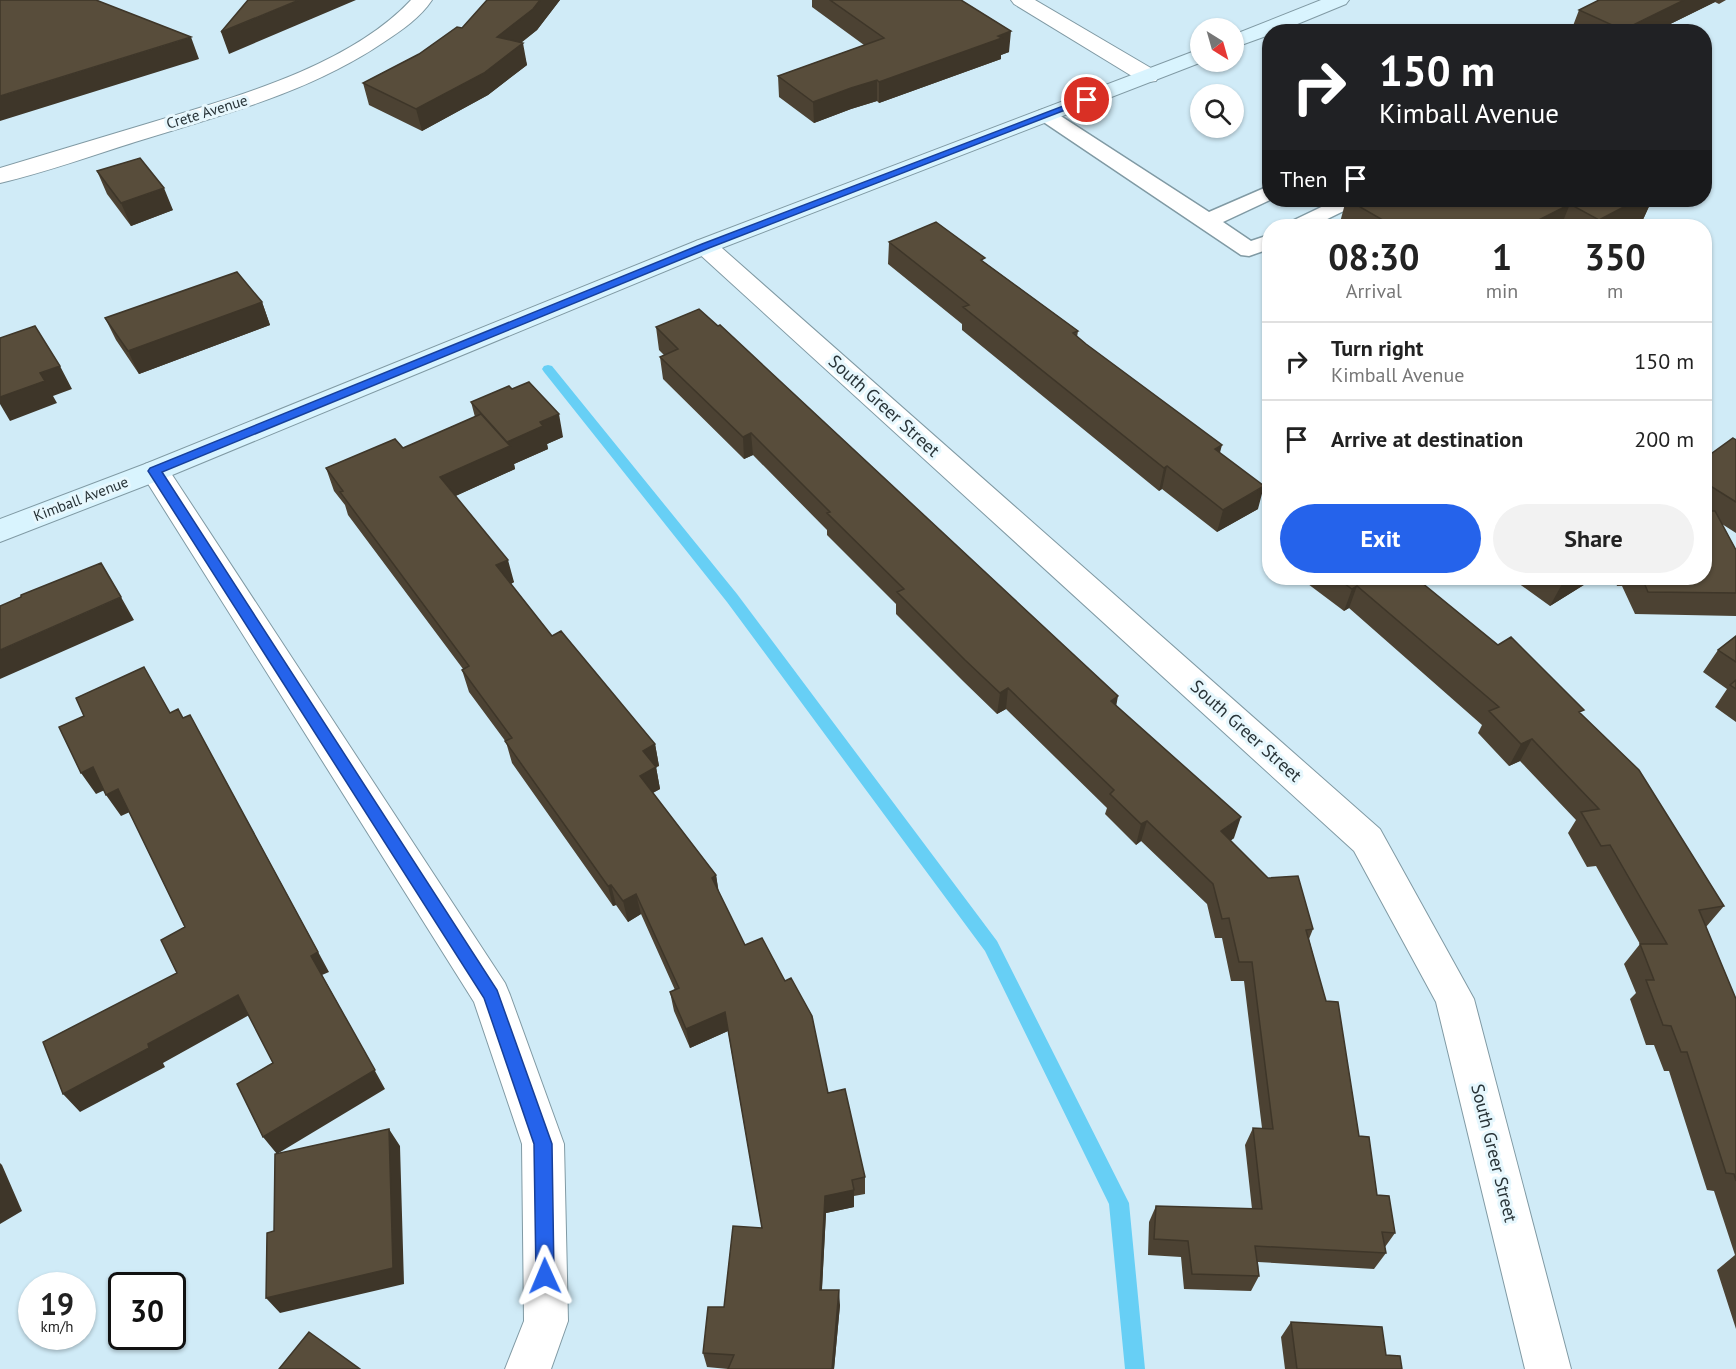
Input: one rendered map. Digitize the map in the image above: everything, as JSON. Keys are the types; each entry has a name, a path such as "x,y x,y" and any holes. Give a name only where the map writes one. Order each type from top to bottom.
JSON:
{"main road":[{"path":"1278,24 1339,0"},
{"path":"1244,38 1262,31"},
{"name":"Kimball Avenue","path":"0,531 154,471 705,246 1190,59"}],"street":[{"name":"Crete Avenue","path":"0,176 263,95 342,60 402,20 422,0"},
{"path":"1021,0 1148,76"},
{"name":"South Greer Street","path":"705,246 1367,840 1455,999 1548,1369"},
{"path":"154,471 491,995 543,1144 546,1321 528,1369"}],"lane":[{"path":"1046,115 1249,250 1262,244"},
{"path":"1208,221 1262,195"},
{"path":"1312,219 1336,207"}],"building":[{"path":"0,0 96,0 191,37 0,96"},
{"path":"248,0 299,0 221,32"},
{"path":"487,0 540,0 533,9 497,37 523,43 484,73 416,109 363,83 419,54 457,27 462,28"},
{"path":"830,0 961,0 1011,31 998,36 1002,38 879,82 877,80 813,102 778,76 884,38"},
{"path":"1599,0 1684,0 1635,24 1610,24 1579,10"},
{"path":"140,158 164,188 121,203 97,171"},
{"path":"1360,207 1564,207 1541,219 1381,219"},
{"path":"1575,207 1624,207 1601,219"},
{"path":"936,222 985,258 981,260 1078,331 1073,333 1086,344 1222,445 1215,449 1262,484 1262,487 1223,510 1167,466 1164,468 963,307 969,305 889,242"},
{"path":"237,272 262,302 128,351 105,318"},
{"path":"699,309 718,326 720,325 1118,696 1111,701 1241,817 1221,831 1268,878 1298,876 1313,929 1306,930 1326,1001 1338,1002 1359,1136 1369,1137 1377,1195 1389,1196 1395,1233 1382,1232 1386,1253 1255,1246 1259,1276 1192,1274 1188,1241 1154,1239 1156,1206 1262,1209 1253,1128 1273,1129 1252,962 1239,962 1229,918 1222,919 1213,884 1147,821 1141,824 1110,794 1114,790 1008,688 1000,693 965,660 897,592 904,589 751,433 743,437 660,357 678,349 656,327"},
{"path":"35,326 60,366 40,373 45,381 0,397 0,338"},
{"path":"529,382 559,414 540,422 543,426 507,442 471,402 509,386 512,389"},
{"path":"481,414 510,446 440,477 508,560 496,565 552,636 561,631 655,744 643,751 656,767 640,776 716,875 712,878 745,945 762,938 785,981 791,978 812,1016 828,1093 845,1089 865,1177 852,1180 854,1190 825,1196 820,1290 839,1290 832,1369 728,1369 734,1355 703,1353 708,1307 724,1307 733,1226 762,1228 725,1012 686,1029 670,992 679,988 636,894 623,901 611,885 608,886 505,741 512,738 462,670 469,666 340,492 343,491 326,468 395,439 403,448"},
{"path":"1733,438 1736,440 1736,502 1712,487 1712,453"},
{"path":"1712,511 1715,511 1736,550 1736,593 1648,592 1645,585 1712,585"},
{"path":"101,563 121,597 0,650 0,606 21,595"},
{"path":"1347,585 1425,585 1498,645 1511,637 1584,710 1579,712 1639,770 1724,906 1699,910 1736,999 1736,1181 1734,1174 1726,1173 1687,1052 1681,1052 1671,1026 1663,1025 1646,980 1654,980 1640,944 1667,944 1610,845 1601,846 1581,812 1599,809 1532,739 1521,744 1489,711 1499,707 1357,586 1352,589"},
{"path":"1736,636 1736,662 1718,650"},
{"path":"144,667 170,713 178,709 183,718 190,715 318,952 311,956 375,1070 263,1137 237,1084 273,1063 238,995 148,1044 149,1048 63,1094 43,1042 177,973 161,940 185,927 118,789 106,795 93,767 81,773 59,727 84,716 76,698"},
{"path":"1736,680 1736,689 1730,685"},
{"path":"389,1129 393,1268 266,1298 267,1233 274,1231 275,1154"},
{"path":"1291,1322 1382,1327 1386,1355 1400,1356 1402,1369 1297,1369"},
{"path":"309,1332 360,1369 279,1369"}],"waterway":[{"path":"548,369 732,598 991,946 1119,1203 1135,1369"}],"route":[{"path":"545,1276 543,1144 491,995 154,471 705,246 1087,100"}]}
